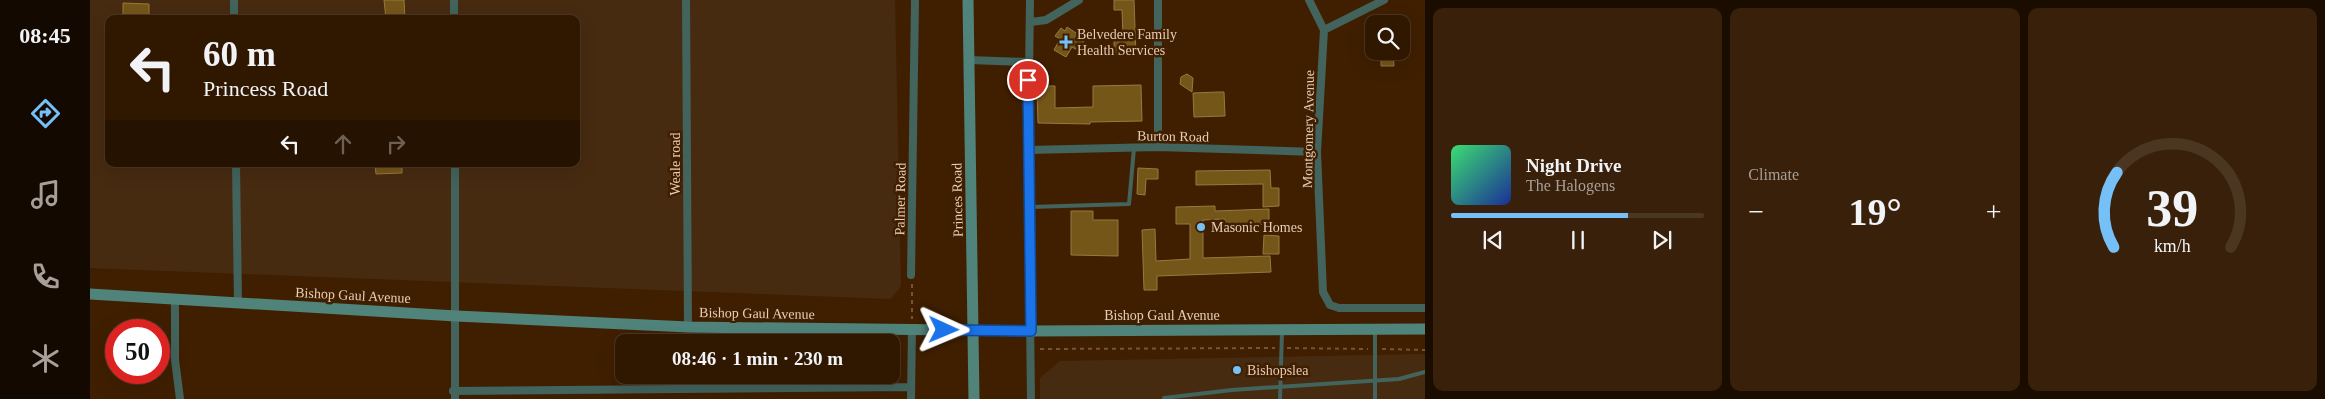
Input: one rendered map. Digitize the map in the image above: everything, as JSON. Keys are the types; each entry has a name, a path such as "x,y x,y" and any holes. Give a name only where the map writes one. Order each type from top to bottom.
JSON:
{"main road":[{"name":"Princes Road","path":"968,0 975,330 974,399"},
{"name":"Bishop Gaul Avenue","path":"90,294 456,316 688,327 1031,331 1425,329"}],"street":[{"path":"234,0 234,15"},
{"path":"454,0 454,15"},
{"name":"Weale road","path":"686,0 688,327"},
{"name":"Palmer Road","path":"911,275 914,0"},
{"path":"1030,0 1028,150 1031,399"},
{"path":"1031,22 1046,20 1080,0"},
{"path":"1158,0 1158,147"},
{"name":"Montgomery Avenue","path":"1309,0 1324,30 1317,152 1323,292 1330,305 1339,308 1425,308"},
{"path":"1324,30 1384,0"},
{"path":"969,60 1028,62"},
{"name":"Burton Road","path":"1028,150 1158,147 1317,152"},
{"path":"236,167 238,303"},
{"path":"455,167 456,316 454,395 911,387"},
{"path":"175,299 175,360 180,399"},
{"path":"911,399 912,329"}],"lane":[{"path":"1030,207 1129,204 1134,148"},
{"path":"1280,399 1282,329"},
{"path":"1375,329 1375,399"},
{"path":"1164,398 1279,386 1399,379 1425,372"}],"path":[{"path":"911,275 912,329"},
{"path":"1031,349 1281,348 1425,350"}],"shaded area":[{"path":"90,0 895,0 901,286 891,299 90,268"},
{"name":"Bishopslea","path":"1425,354 1425,399 1040,399 1040,378 1060,361"}],"building":[{"path":"384,0 404,0 405,15 386,15"},
{"path":"1114,0 1134,0 1136,54 1114,55 1114,38 1123,38 1122,10 1114,10"},
{"path":"123,3 149,4 149,15 123,15"},
{"path":"1067,27 1079,35 1077,38 1084,42 1079,51 1072,47 1066,57 1054,50 1060,39 1055,36 1061,28 1065,31"},
{"path":"1381,60 1394,60 1394,66 1381,66"},
{"path":"1187,74 1193,78 1192,92 1180,84 1181,77"},
{"path":"1141,85 1142,121 1090,122 1090,124 1038,123 1037,92 1043,92 1043,86 1055,86 1055,108 1093,107 1093,86"},
{"path":"1224,92 1225,116 1194,117 1193,93"},
{"path":"375,167 402,167 402,173 376,174"},
{"path":"1138,168 1158,169 1158,179 1146,179 1145,195 1137,194"},
{"path":"1270,170 1271,188 1279,188 1279,206 1263,207 1263,184 1196,185 1196,171"},
{"path":"1215,206 1215,211 1269,209 1269,224 1225,225 1225,219 1203,220 1203,258 1270,256 1271,272 1157,276 1157,290 1144,290 1142,230 1155,229 1156,261 1190,259 1190,224 1176,224 1176,207"},
{"path":"1071,211 1093,211 1093,220 1118,220 1118,256 1071,255"},
{"path":"1264,235 1279,236 1279,254 1263,254"}],"place":[{"name":"Belvedere Family Health Services","path":"1066,42"},
{"name":"Masonic Homes","path":"1201,227"},
{"name":"Bishopslea","path":"1237,370"}],"route":[{"path":"944,330 1031,331 1028,80"}]}
